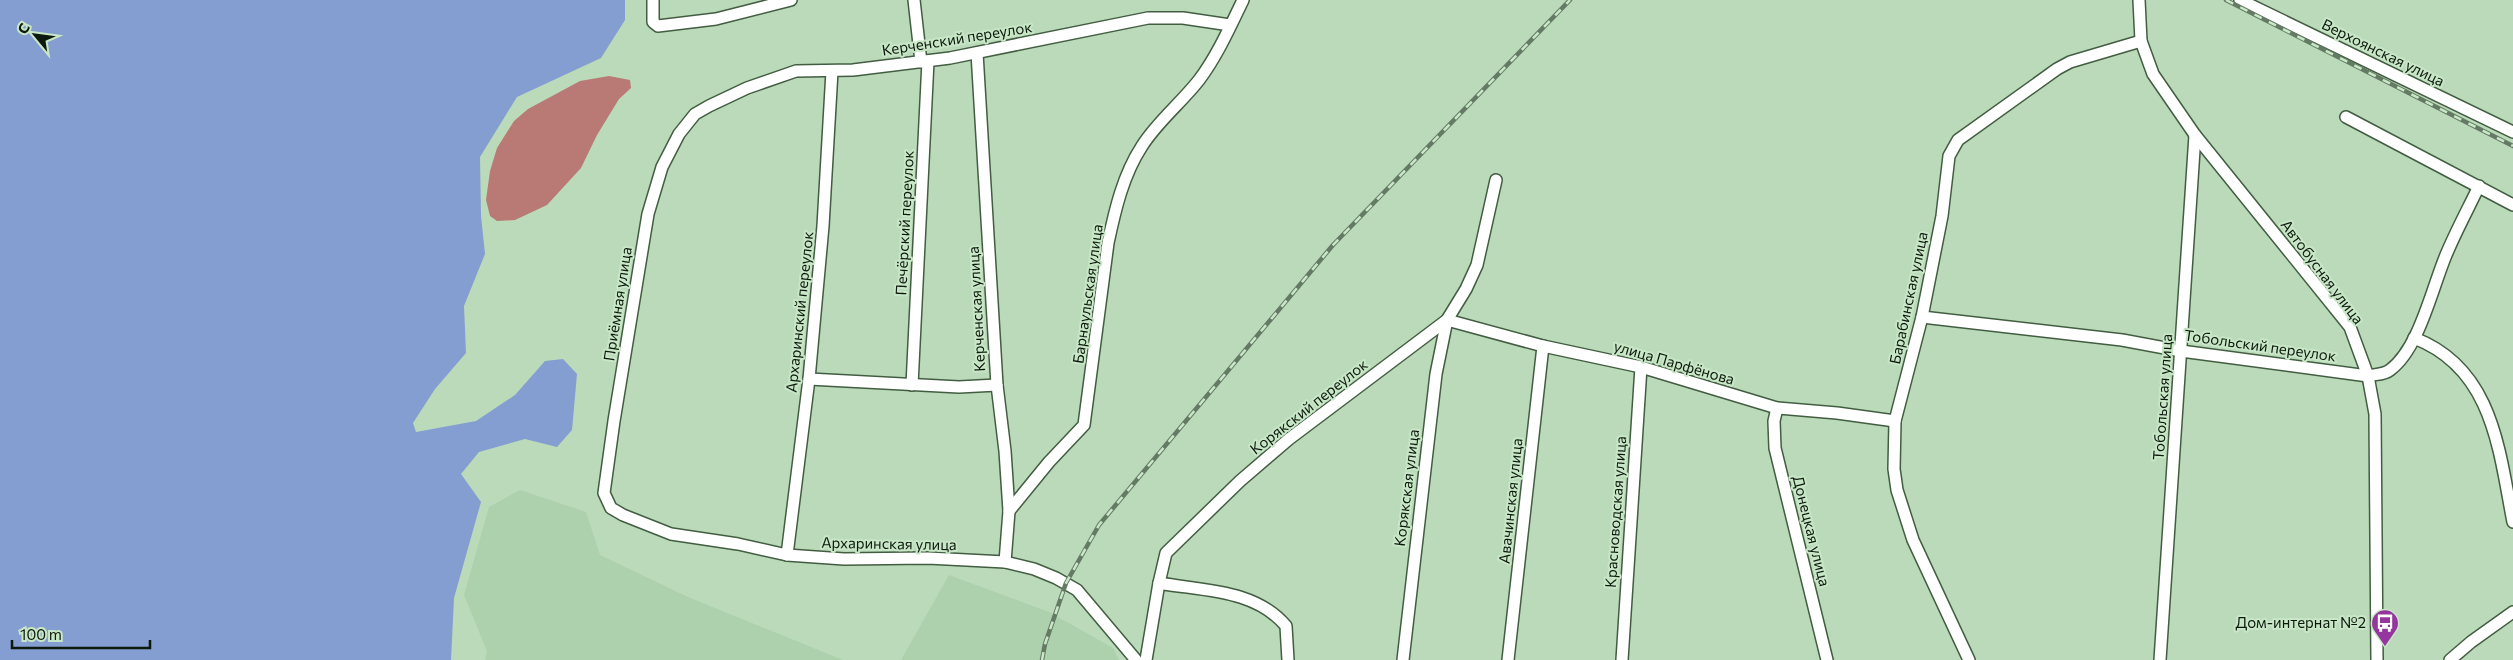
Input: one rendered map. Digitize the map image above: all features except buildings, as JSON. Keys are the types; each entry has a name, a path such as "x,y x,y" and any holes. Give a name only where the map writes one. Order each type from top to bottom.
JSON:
{"street":[{"path":"653,0 653,22 658,26 716,19 791,0"},
{"name":"Печёрский переулок","path":"912,385 924,62 914,0"},
{"name":"Барнаульская улица","path":"1009,511 1049,462 1084,424 1104,270 1114,215 1123,188 1142,146 1199,80 1243,0"},
{"name":"Автобусная улица","path":"2139,0 2141,40 2153,74 2195,135 2350,327 2368,376 2375,414 2377,660"},
{"name":"Верхоянская улица","path":"2240,0 2513,132"},
{"name":"Керченский переулок","path":"695,114 772,78 796,72 832,71 924,62 1148,18 1183,18 1230,26"},
{"name":"Барабинская улица","path":"1969,660 1913,540 1904,513 1894,469 1895,421 1922,317 1942,216 1949,156 1958,140 2057,69 2070,62 2141,40"},
{"name":"Керченская улица","path":"977,53 997,385 1005,450 1009,511 1005,562"},
{"name":"Архаринский переулок","path":"787,555 809,379 823,226 832,71"},
{"name":"Приёмная улица","path":"611,508 604,493 648,214 662,167 679,134 695,114"},
{"path":"2346,117 2513,205"},
{"name":"Тобольская улица","path":"2160,660 2195,135"},
{"name":"Корякский переулок","path":"1146,660 1166,553 1240,481 1349,392 1447,320 1466,289 1477,265 1496,180"},
{"name":"Тобольский переулок","path":"1922,317 2122,340 2181,351 2368,376 2390,370 2401,359 2414,338 2446,256 2479,186"},
{"name":"улица Парфёнова","path":"1447,320 1543,346 1641,367 1777,408 1837,413 1895,421"},
{"name":"Корякская улица","path":"1403,660 1434,384 1447,320"},
{"path":"2414,338 2444,352 2459,367 2482,398 2496,436 2513,522"},
{"name":"Авачинская улица","path":"1508,660 1543,346"},
{"name":"Красноводская улица","path":"1622,660 1641,367"},
{"path":"809,379 959,387 997,385"},
{"name":"Донецкая улица","path":"1777,408 1774,421 1775,448 1827,660"},
{"name":"Архаринская улица","path":"611,508 623,515 671,534 738,544 787,555 844,559 928,558 1005,562 1048,575 1077,590 1136,660"},
{"path":"1159,583 1240,596 1258,602 1271,610 1286,626 1288,660"},
{"path":"2450,660 2471,642 2513,612"}],"shaded area":[{"path":"609,76 630,80 631,88 619,99 597,135 581,168 547,205 515,220 497,221 490,216 486,200 490,171 497,148 514,121 528,109 580,81"},
{"path":"520,490 586,512 600,555 688,597 843,660 485,660 487,651 464,595 489,507"},
{"path":"949,575 1049,612 1113,648 1119,660 901,660"}],"water":[{"path":"0,0 625,0 625,20 601,58 517,97 480,157 481,216 485,254 464,306 466,353 435,389 413,423 416,432 476,421 515,395 545,361 563,359 577,374 572,430 557,447 525,439 479,452 461,474 481,502 454,598 451,660 0,660"}],"railway":[{"path":"1042,660 1045,644 1066,583 1099,525 1333,245 1570,0"},
{"path":"2226,0 2513,146"}],"place":[{"name":"Дом-интернат №2","path":"2385,647"}]}
